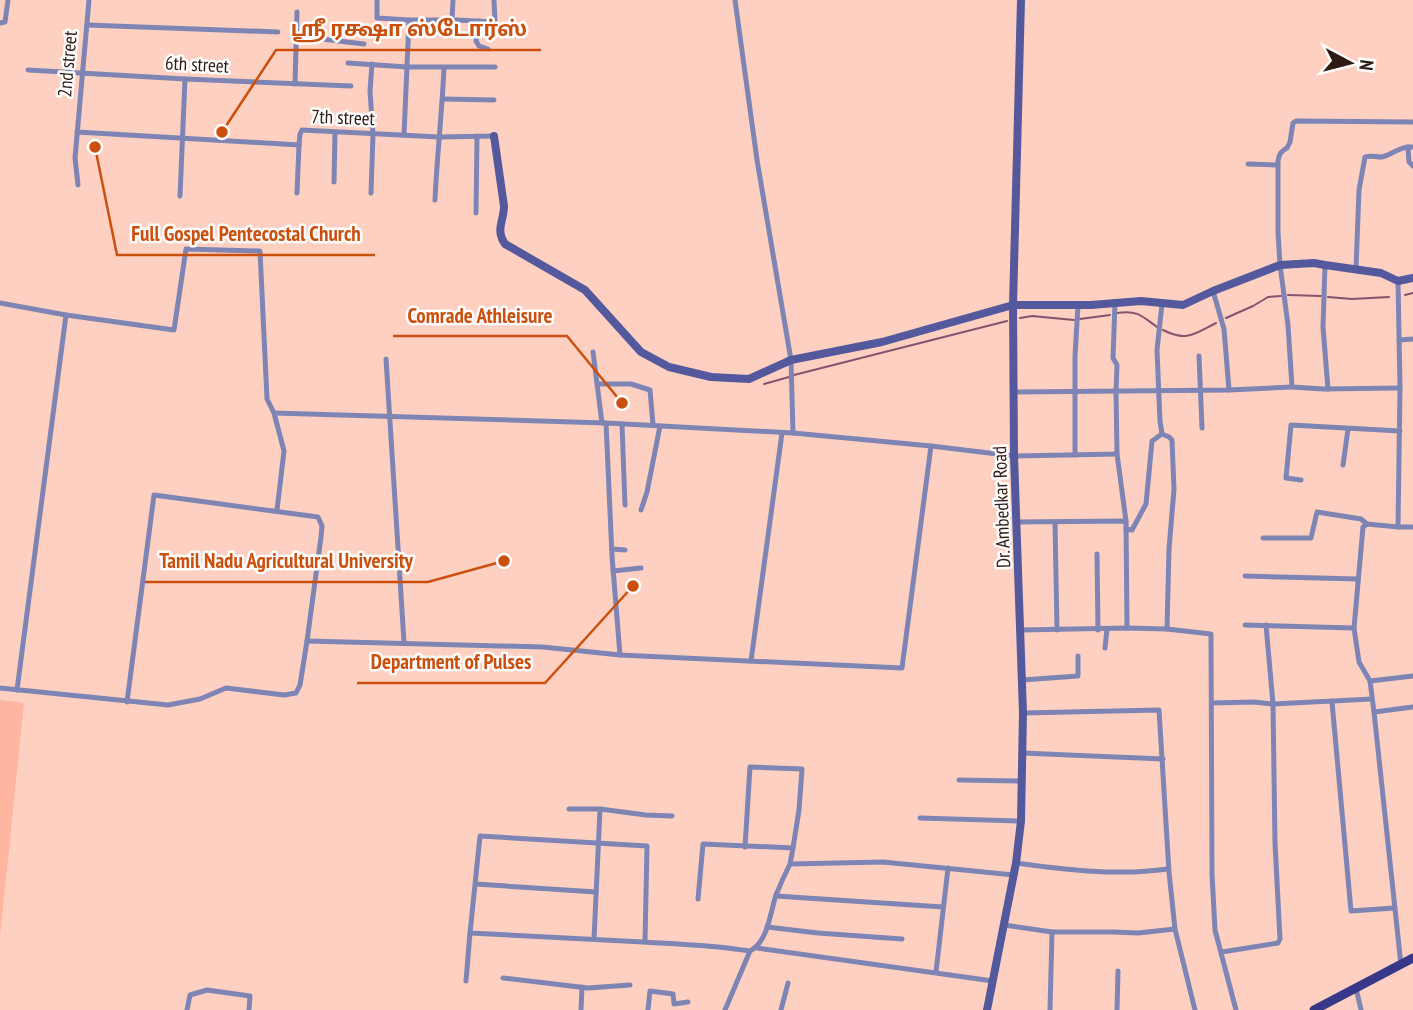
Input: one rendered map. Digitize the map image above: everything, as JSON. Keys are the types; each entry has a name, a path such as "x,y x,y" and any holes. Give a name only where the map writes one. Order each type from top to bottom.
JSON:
{"main road":[{"path":"1314,1010 1413,958"}],"street":[{"path":"0,23 5,22 8,0"},
{"name":"2nd street","path":"78,185 75,158 89,0"},
{"path":"377,0 377,18 495,22 494,0"},
{"path":"452,20 453,0"},
{"path":"735,0 757,160 791,360 793,433"},
{"name":"Dr. Ambedkar Road","path":"987,1010 1014,875 1021,821 1023,713 1014,456 1013,305 1021,0"},
{"path":"295,84 298,12"},
{"path":"404,135 409,20"},
{"path":"479,21 476,41 479,46 488,49"},
{"path":"87,25 278,32"},
{"path":"297,36 364,44"},
{"path":"348,63 407,67 495,67"},
{"path":"371,193 372,64"},
{"path":"435,200 444,68"},
{"name":"6th street","path":"28,70 351,86"},
{"path":"180,196 185,79"},
{"path":"443,99 494,100"},
{"path":"1292,387 1289,325 1280,265 1277,165 1279,155 1287,148 1293,123 1413,122"},
{"name":"7th street","path":"77,132 299,145 302,130 439,137 494,136"},
{"path":"334,182 335,132"},
{"path":"476,213 477,136"},
{"path":"494,136 504,206 499,230 500,238 505,244 585,290 641,352 669,367 711,376 749,379 791,360 882,342 1013,305 1141,301 1183,305 1280,265 1314,263 1381,273 1398,281 1413,278"},
{"path":"297,193 299,145"},
{"path":"1356,269 1359,190 1365,157 1387,156 1401,147 1411,147 1409,162 1413,166"},
{"path":"1248,164 1277,165"},
{"path":"0,303 174,330 186,249 260,251 267,399 274,413 284,451 277,510"},
{"path":"1325,265 1323,327 1328,389"},
{"path":"1398,281 1398,527"},
{"path":"1213,291 1224,329 1229,390"},
{"path":"1115,303 1113,358 1117,365 1117,454 1126,521 1127,628"},
{"path":"1162,304 1157,350 1162,434"},
{"path":"1075,455 1078,305"},
{"path":"17,690 66,315"},
{"path":"1399,340 1413,339"},
{"path":"593,352 604,423 620,654"},
{"path":"1199,356 1202,428"},
{"path":"386,359 404,642"},
{"path":"597,384 631,384 650,390 653,425"},
{"path":"1014,392 1292,387 1400,388"},
{"path":"274,413 604,423 793,433 1014,456 1117,454"},
{"path":"622,424 625,505"},
{"path":"1301,480 1286,478 1291,425 1400,431"},
{"path":"641,510 660,426"},
{"path":"1343,465 1348,429"},
{"path":"751,661 782,433"},
{"path":"1126,529 1132,530 1146,503 1152,440 1162,434"},
{"path":"1162,434 1172,440 1174,489 1167,629"},
{"path":"307,641 543,647 620,654 901,668 931,446"},
{"path":"0,688 128,702 176,705 226,688 284,695 296,693 300,685 321,537 317,515 154,495 128,702"},
{"path":"1263,538 1311,538 1317,512 1362,519 1367,524 1413,527"},
{"path":"1016,522 1126,521"},
{"path":"1055,522 1057,630"},
{"path":"1367,524 1363,527 1354,628 1359,662 1370,681 1401,965"},
{"path":"612,549 625,550"},
{"path":"1097,554 1098,630"},
{"path":"613,571 641,568"},
{"path":"1245,576 1358,579"},
{"path":"1245,625 1354,628"},
{"path":"1222,952 1278,943 1280,939 1275,843 1273,704 1266,625"},
{"path":"1020,630 1127,628 1211,634 1213,900 1215,930 1236,1010"},
{"path":"1105,648 1107,629"},
{"path":"1022,680 1078,676 1078,656"},
{"path":"1370,681 1413,676"},
{"path":"1212,703 1273,704 1372,699"},
{"path":"1332,702 1351,911 1394,908"},
{"path":"1374,712 1413,707"},
{"path":"1023,713 1159,710 1168,869 1175,929 1195,1010"},
{"path":"1022,753 1163,759"},
{"path":"725,1010 753,949 767,927 776,896 790,864 799,810 802,769 750,767 745,846"},
{"path":"959,780 1022,781"},
{"path":"569,809 600,809 672,816"},
{"path":"594,939 600,809"},
{"path":"920,818 1021,821"},
{"path":"466,981 481,836 647,846 645,942"},
{"path":"698,899 703,844 793,848"},
{"path":"790,864 883,862 1014,875"},
{"path":"1016,863 1086,871 1168,869"},
{"path":"936,972 948,868"},
{"path":"476,884 596,892"},
{"path":"776,896 943,907"},
{"path":"1004,925 1052,932 1138,933 1175,929"},
{"path":"767,927 902,939"},
{"path":"1050,1010 1052,932"},
{"path":"470,933 723,946 993,981"},
{"path":"1117,1010 1118,971"},
{"path":"503,978 582,987 630,985"},
{"path":"782,1010 788,983"},
{"path":"580,1010 582,987"},
{"path":"1356,988 1361,1010"},
{"path":"187,1010 190,995 207,990 250,996 249,1010"},
{"path":"648,1010 650,991 673,994 674,1004 688,1002"}],"shaded area":[{"path":"0,700 24,703 0,937"}],"waterway":[{"path":"1405,295 1413,293"},
{"path":"1288,295 1321,296"},
{"path":"1226,318 1268,297 1281,296"},
{"path":"1328,297 1389,297"},
{"path":"1117,313 1135,313 1157,327"},
{"path":"1080,319 1110,315"},
{"path":"1020,318 1032,316 1074,320"},
{"path":"794,375 1007,321"},
{"path":"1163,330 1185,336 1216,323"},
{"path":"764,384 789,377"}],"place":[{"name":"ஶ்ரீ ரக்ஷா ஸ்டோர்ஸ்","path":"222,132"},
{"name":"Full Gospel Pentecostal Church","path":"95,147"},
{"name":"Comrade Athleisure","path":"622,403"},
{"name":"Tamil Nadu Agricultural University","path":"504,561"},
{"name":"Department of Pulses","path":"633,586"}]}
